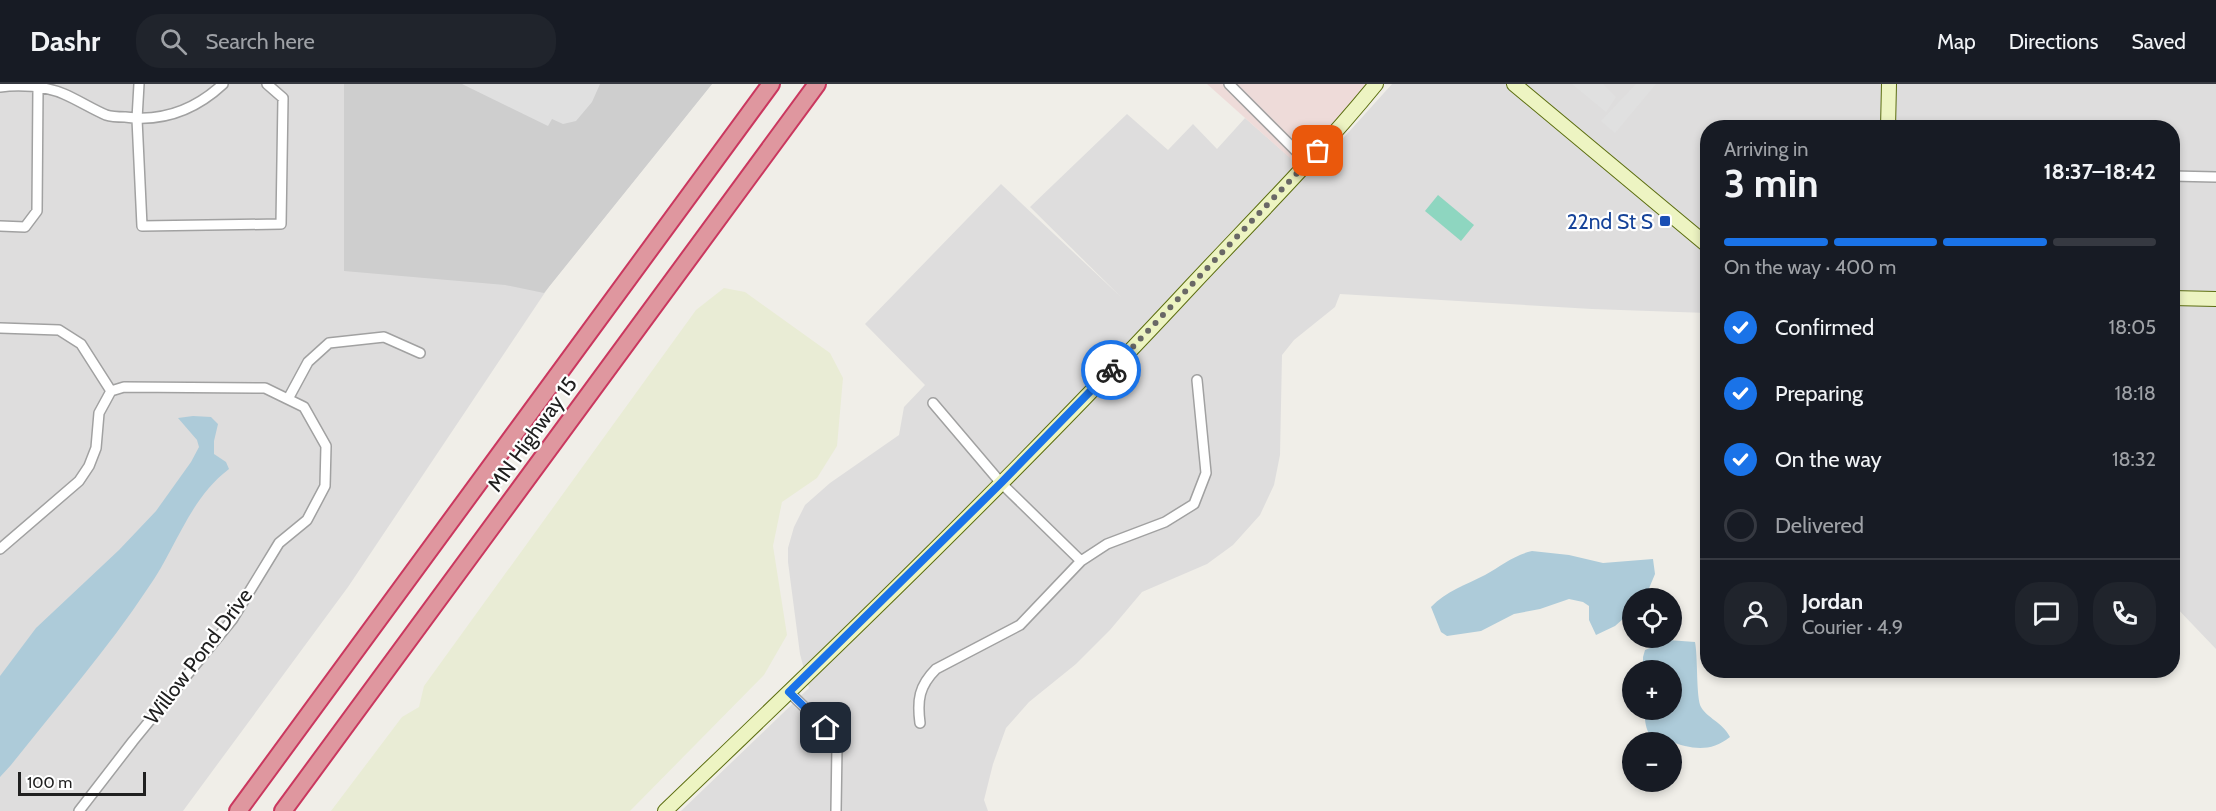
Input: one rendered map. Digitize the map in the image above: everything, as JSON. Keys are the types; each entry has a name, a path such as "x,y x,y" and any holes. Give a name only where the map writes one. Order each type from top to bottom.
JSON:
{"highway":[{"name":"MN Highway 15","path":"238,811 771,84"},
{"name":"MN Highway 15","path":"283,811 816,84"}],"street":[{"path":"139,84 137,119 142,226 281,224 283,98 267,84"},
{"path":"0,87 14,85 38,88 62,93 108,116 155,119 178,112 198,102 223,84"},
{"path":"1229,84 1297,152 1305,164"},
{"path":"665,811 1001,483 1142,339 1342,125 1376,84"},
{"path":"1514,84 1700,238"},
{"path":"1888,120 1889,84"},
{"path":"0,226 25,227 37,211 38,88"},
{"path":"2180,176 2216,177"},
{"path":"2180,298 2216,299"},
{"path":"0,328 58,330 81,344 111,391 99,413 96,448 79,481 0,549"},
{"path":"288,399 308,362 329,343 384,337 420,353"},
{"path":"920,723 917,703 926,679 936,669 1020,625 1081,561 1107,544 1166,522 1194,504 1206,473 1197,380"},
{"name":"Willow Pond Drive","path":"79,811 232,620 279,543 308,520 326,486 326,446 304,407 265,387 124,387 111,391"},
{"path":"933,404 1001,483 1081,561"},
{"path":"789,692 826,728 837,746 836,811"}],"shaded area":[{"path":"0,84 712,84 550,285 348,587 183,811 0,811"},
{"path":"344,84 712,84 544,293 505,285 344,271"},
{"path":"462,84 600,84 592,102 576,121 563,124 552,119 548,126"},
{"path":"1207,84 1371,84 1299,166"},
{"path":"1392,84 2216,84 2216,649 2180,611 2180,120 1700,120 1700,313 1592,309 1340,294 1335,307 1294,340 1282,355 1280,455 1274,485 1260,515 1233,545 1207,564 1142,592 1110,630 1076,664 1029,702 1006,728 993,764 984,800 988,811 681,811 809,688 800,654 788,562 788,548 794,527 805,505 830,483 899,435 904,407 925,385 865,324 1001,184 1122,298 1030,207 1127,114 1168,150 1193,124 1217,149 1245,118 1310,175"},
{"path":"1572,84 1603,84 1616,97 1606,112"},
{"path":"1636,84 1656,84 1615,133 1601,121"}],"green space":[{"path":"1438,195 1474,225 1461,241 1425,211"},
{"path":"724,288 745,292 830,353 843,378 837,446 817,478 782,502 773,546 787,635 764,675 630,811 331,811 402,717 419,707 424,686 696,310"}],"water":[{"path":"211,417 218,424 214,454 226,462 229,469 203,495 158,573 116,634 0,777 0,676 36,628 119,550 156,511 199,447 197,440 178,418"},
{"path":"1532,551 1569,555 1603,563 1653,559 1655,574 1649,588 1622,588 1622,620 1615,626 1596,635 1589,620 1589,606 1569,599 1540,609 1514,614 1481,631 1447,636 1441,632 1431,607 1437,601"},
{"path":"1682,641 1695,642 1699,702 1704,711 1730,737 1715,746 1700,748 1682,745 1682,732 1649,732 1645,720 1682,720 1682,660 1643,660 1645,650 1682,648"}],"way so far":[{"path":"1111,370 1318,151"}],"place":[{"name":"22nd St S","path":"1665,221"}],"route":[{"path":"826,728 789,692 1001,483 1111,370"}]}
